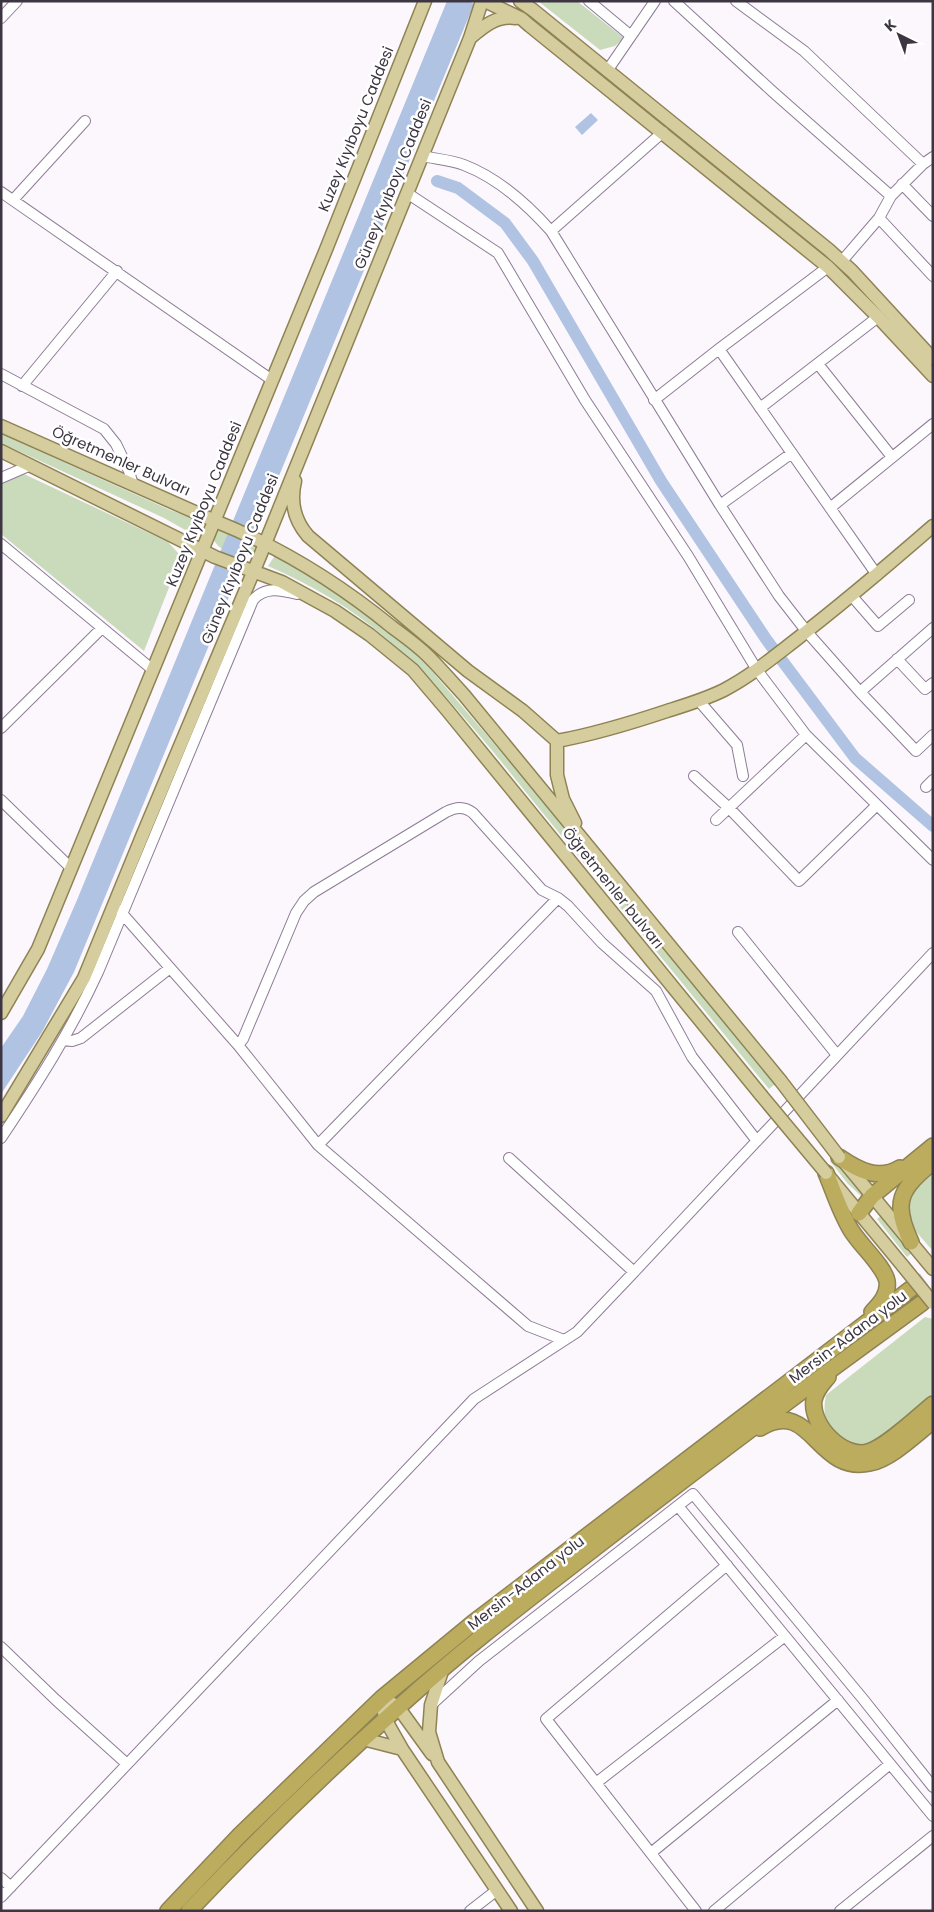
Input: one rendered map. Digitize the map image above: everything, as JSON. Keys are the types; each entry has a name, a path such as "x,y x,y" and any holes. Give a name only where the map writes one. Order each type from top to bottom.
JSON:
{"highway":[{"path":"916,1248 902,1223 900,1205 907,1186 919,1173 933,1146"},
{"path":"839,1157 852,1166 876,1175 894,1172 926,1160"},
{"path":"859,1212 872,1196 926,1160"},
{"path":"826,1173 847,1224 881,1270 887,1283 880,1304 840,1344"},
{"name":"Mersin-Adana yolu","path":"168,1911 240,1835 382,1698 481,1617 912,1288"},
{"name":"Mersin-Adana yolu","path":"189,1911 252,1845 363,1739 483,1634 718,1452 884,1331 927,1303"},
{"path":"884,1331 818,1388 814,1400 815,1416 826,1434 840,1446 852,1452 866,1453 878,1448 933,1404"},
{"path":"718,1452 767,1424 794,1421 803,1427 830,1454 843,1462 869,1464 885,1458 933,1421"}],"main road":[{"name":"Kuzey Kıyıboyu Caddesi","path":"1,1013 38,949 203,551 208,534 221,523 272,380 425,1"},
{"path":"484,1 522,19 828,268 878,317 933,376"},
{"name":"Güney Kıyıboyu Caddesi","path":"1,1116 84,978 249,570 260,556 262,541 301,453 484,1"},
{"path":"520,1 531,6 842,261 933,359"},
{"path":"470,38 492,21 512,18 522,19"},
{"name":"Öğretmenler Bulvarı","path":"1,426 221,523"},
{"path":"1,451 203,551"},
{"path":"301,453 292,492 295,517 300,528 348,571 468,671 558,741"},
{"name":"Öğretmenler bulvarı","path":"221,523 294,558 347,592 427,655 464,695 780,1080 839,1157 933,1269"},
{"path":"558,741 593,734 699,701 724,690 760,667 804,634 877,575 933,526"},
{"name":"Öğretmenler bulvarı","path":"203,551 282,582 335,611 370,635 412,670 447,710 760,1095 903,1266 927,1303"},
{"path":"437,666 468,671"},
{"path":"558,741 557,775 563,799 583,841"},
{"path":"438,1762 430,1732 431,1705 443,1668"},
{"path":"382,1698 398,1707 438,1762 537,1911"},
{"path":"382,1698 385,1719 402,1750 511,1911"},
{"path":"363,1739 402,1750"}],"street":[{"path":"1,18 17,1"},
{"path":"416,1 418,19"},
{"path":"589,1 630,35"},
{"path":"607,70 655,1"},
{"path":"674,1 772,92 891,196"},
{"path":"736,1 804,51 923,164"},
{"path":"13,200 85,121"},
{"path":"551,231 663,132"},
{"path":"422,156 463,165 492,180 530,208 551,231 654,400 804,634 916,751 931,740"},
{"path":"842,261 879,218 891,196 923,164 933,157"},
{"path":"902,184 933,216"},
{"path":"1,192 272,380"},
{"path":"407,193 498,254 585,400 806,735 933,860"},
{"path":"879,218 933,276"},
{"path":"654,400 828,268"},
{"path":"22,386 117,271"},
{"path":"760,408 878,317"},
{"path":"719,349 877,575"},
{"path":"818,364 892,457"},
{"path":"1,374 104,429 116,444 129,471 133,485"},
{"path":"830,508 933,424"},
{"path":"720,504 792,453"},
{"path":"1,478 31,465"},
{"path":"1,544 153,670"},
{"path":"1,1138 64,1040 79,1013 123,914 253,600 258,593 265,590 282,590 308,596"},
{"path":"851,595 878,626 909,600"},
{"path":"1,728 102,628"},
{"path":"860,692 933,628"},
{"path":"898,659 925,689 933,682"},
{"path":"699,701 737,745 743,776"},
{"path":"716,820 806,735"},
{"path":"694,776 729,808 799,881 876,806"},
{"path":"1,800 71,868"},
{"path":"238,1045 243,1039 296,913 304,901 314,892 452,809 464,808 473,813 542,890 558,898 578,916 602,943 656,991 692,1057 757,1140"},
{"path":"318,1145 558,898"},
{"path":"114,904 238,1045 318,1145 528,1326 564,1340"},
{"path":"738,932 837,1055"},
{"path":"1,1896 474,1399 577,1332 933,953"},
{"path":"64,1040 72,1041 81,1038 170,968"},
{"path":"656,991 668,981"},
{"path":"509,1158 634,1272"},
{"path":"431,1705 479,1661 693,1494 863,1699 933,1787"},
{"path":"678,1506 933,1816"},
{"path":"696,1911 546,1719 727,1565"},
{"path":"596,1783 785,1636"},
{"path":"1,1646 56,1700 127,1764"},
{"path":"651,1853 838,1700"},
{"path":"714,1911 890,1764"},
{"path":"840,1911 933,1836"},
{"path":"1,1878 11,1887"},
{"path":"470,1911 496,1890"}],"green space":[{"path":"538,1 577,1 624,38 615,46 600,50"},
{"path":"1,434 170,510 201,521 194,535 164,518 1,443"},
{"path":"24,474 168,542 179,554 179,562 144,651 1,534 1,484"},
{"path":"218,530 226,530 254,543 255,553 250,556 238,556 226,552 213,539 213,534"},
{"path":"276,554 355,604 392,633 425,663 508,760 775,1084 769,1089 501,762 435,685 387,639 360,617 315,589 268,566"},
{"path":"835,1157 865,1192 861,1196 848,1184 830,1161"},
{"path":"933,1170 933,1251 913,1228 909,1220 907,1205 912,1191"},
{"path":"883,1214 913,1252 907,1257 877,1219"},
{"path":"925,1317 933,1319 933,1393 887,1434 873,1442 859,1445 847,1443 835,1434 827,1420 825,1411 826,1395"}],"water":[{"path":"447,1 469,1 474,4 74,972 42,1032 1,1094 1,1048 23,1016 47,969 77,900"},
{"path":"591,113 598,120 582,135 575,127"}],"waterway":[{"path":"437,181 458,188 505,223 533,261 661,481 766,639 855,758 933,826"}],"tunnel":[{"path":"912,1288 933,1273"}]}
